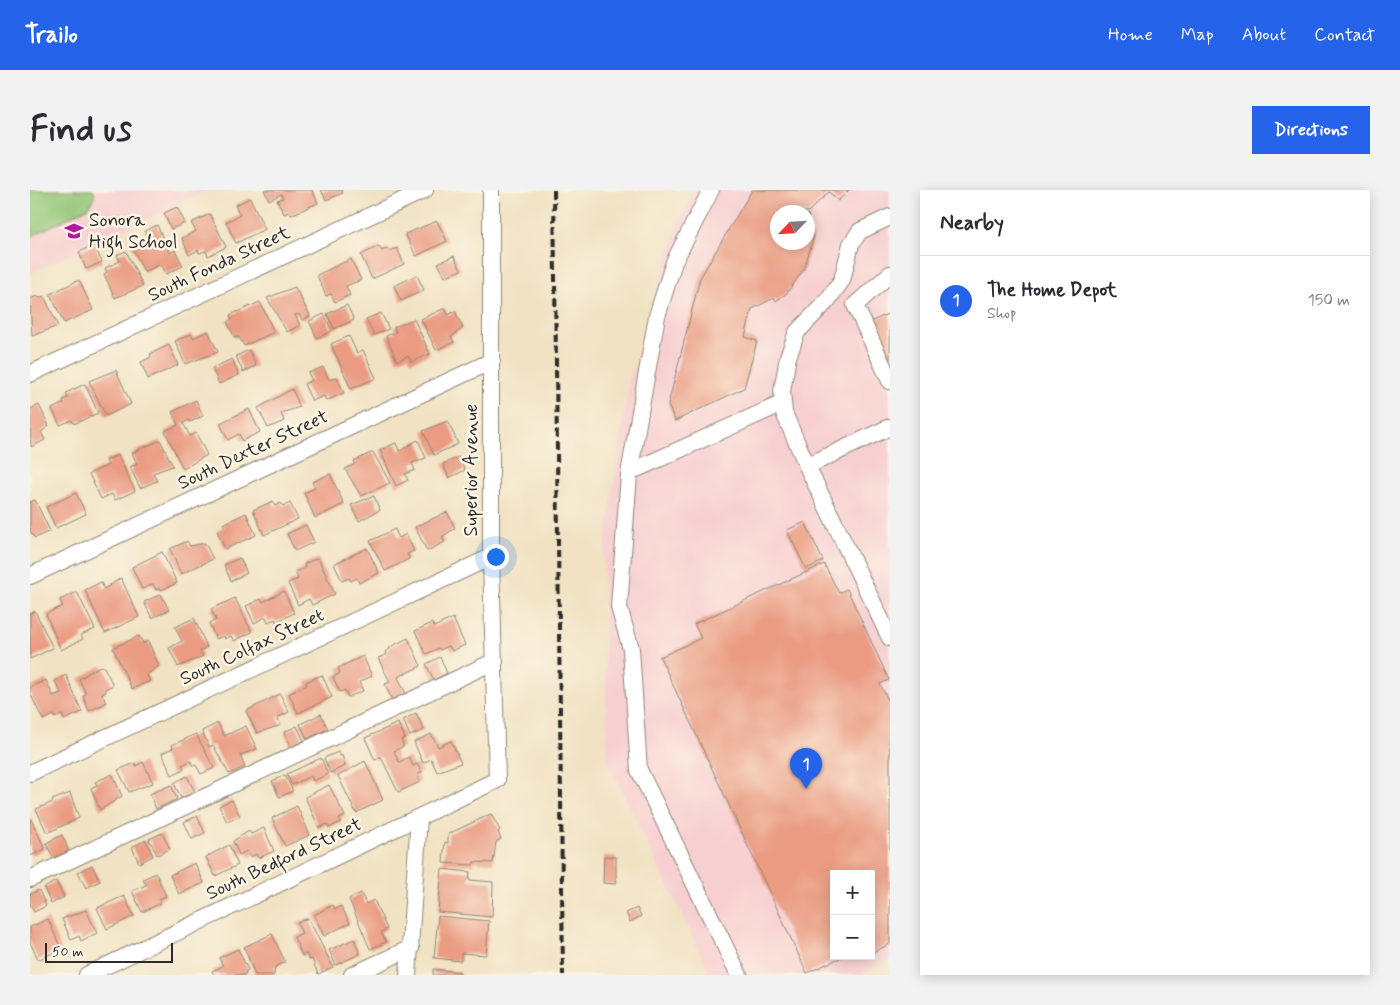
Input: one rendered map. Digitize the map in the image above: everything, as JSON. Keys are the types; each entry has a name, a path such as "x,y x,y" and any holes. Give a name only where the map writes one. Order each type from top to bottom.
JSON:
{"street":[{"name":"South Fonda Street","path":"30,374 424,190"},
{"name":"Superior Avenue","path":"491,190 491,557 497,780"},
{"path":"711,190 674,262 657,316 630,472 619,607 631,649 639,770 739,975"},
{"path":"890,217 860,231 851,244 842,280 827,301 797,332 788,357 782,391 784,413 807,466 890,638"},
{"path":"890,274 855,305 890,381"},
{"name":"South Dexter Street","path":"30,576 492,361"},
{"path":"630,472 783,403"},
{"path":"807,466 890,427"},
{"name":"South Colfax Street","path":"30,773 491,557"},
{"path":"30,879 495,661"},
{"name":"South Bedford Street","path":"87,975 497,780"},
{"path":"408,975 419,817"},
{"path":"352,975 411,948"}],"shaded area":[{"name":"Sonora High School","path":"30,190 208,190 30,273"},
{"path":"696,190 890,190 890,961 860,975 711,975 607,760 603,560 629,381 679,221"}],"green space":[{"path":"30,190 93,190 95,194 89,207 30,237"}],"building":[{"path":"264,190 312,190 318,203 291,215 289,212 284,214 277,200 283,198 281,194 269,200"},
{"path":"321,190 342,190 343,193 326,200"},
{"path":"752,190 849,190 838,201 829,192 815,205 770,205 770,250 810,250 804,269 787,293 776,301 774,298 752,309 745,337 757,341 744,388 675,421 668,405 700,278"},
{"path":"250,198 265,229 236,243 226,222 240,215 235,205"},
{"path":"177,207 185,223 171,229 164,213"},
{"path":"210,214 226,247 208,256 206,251 199,253 198,250 189,255 182,238 196,231 191,223"},
{"path":"437,221 447,241 416,256 405,234"},
{"path":"157,225 170,253 175,250 183,266 166,274 161,264 144,272 131,244 148,236 145,231"},
{"path":"94,245 102,262 86,269 79,252"},
{"path":"379,246 382,251 387,248 389,251 397,248 404,264 372,279 361,255"},
{"path":"126,251 143,286 115,298 104,274 107,272 105,268 120,261 117,255"},
{"path":"454,256 461,270 445,277 438,263"},
{"path":"351,259 361,280 346,286 350,295 335,302 331,294 326,296 317,275"},
{"path":"417,275 424,290 401,301 394,286"},
{"path":"79,280 93,310 64,323 50,294"},
{"path":"295,287 310,316 302,320 299,314 295,315 300,325 287,332 267,298"},
{"path":"37,296 39,298 44,296 58,326 32,336 30,299"},
{"path":"260,302 274,332 244,346 239,337 235,338 227,322 232,319 230,315"},
{"path":"347,305 354,320 334,329 327,314"},
{"path":"445,308 448,315 455,311 463,328 451,337 454,342 436,350 421,319"},
{"path":"381,313 389,329 374,335 366,319"},
{"path":"890,313 890,365 870,322"},
{"path":"324,314 332,331 317,338 309,321"},
{"path":"414,319 430,354 411,362 408,356 397,361 386,336 396,332 394,327"},
{"path":"208,331 218,352 185,364 175,341 191,334 193,338"},
{"path":"349,336 357,353 363,350 376,378 351,389 331,344"},
{"path":"169,345 178,365 148,379 141,362 151,357 150,354"},
{"path":"249,350 256,366 243,372 236,356"},
{"path":"232,359 239,375 219,384 212,368"},
{"path":"323,367 329,380 337,377 344,393 326,401 324,396 312,401 304,384 312,380 308,373"},
{"path":"116,370 131,404 106,416 89,381"},
{"path":"85,384 98,413 74,424 72,420 60,425 52,409 64,403 63,400 68,398 66,393"},
{"path":"292,389 300,407 281,413 284,421 268,428 258,408"},
{"path":"196,400 203,416 183,423 190,436 196,433 207,455 183,469 165,431 178,425 172,412"},
{"path":"39,405 49,426 41,432 45,440 31,447 30,409"},
{"path":"249,409 260,432 242,441 239,434 228,440 220,423"},
{"path":"448,421 458,444 434,455 423,431"},
{"path":"160,440 173,466 153,473 157,481 140,488 130,467 137,464 132,453"},
{"path":"418,440 426,458 412,463 415,470 405,474 408,480 396,486 380,450 396,443 399,451"},
{"path":"373,452 390,483 361,496 345,469 355,464 354,461"},
{"path":"118,455 135,491 115,500 112,494 101,499 89,474 108,465 106,460"},
{"path":"459,457 465,470 449,478 443,464"},
{"path":"330,474 344,504 315,518 304,493 315,488 312,482"},
{"path":"76,493 86,514 56,528 46,507"},
{"path":"374,496 380,510 359,521 351,505"},
{"path":"35,500 50,531 35,538 30,531 30,502"},
{"path":"273,501 275,506 281,503 283,506 290,503 298,519 264,535 253,510"},
{"path":"447,512 455,528 442,537 445,542 427,551 415,527"},
{"path":"246,513 256,535 225,549 217,531 225,527 223,524"},
{"path":"805,522 823,561 806,569 787,530"},
{"path":"306,525 314,542 295,551 287,534"},
{"path":"395,529 399,538 406,534 414,551 407,554 409,559 385,571 370,541"},
{"path":"187,541 190,546 205,543 213,559 181,574 170,549"},
{"path":"367,548 379,573 359,583 357,578 351,581 349,578 342,581 334,564"},
{"path":"162,552 177,583 161,590 160,588 156,590 153,584 142,589 132,567"},
{"path":"240,558 247,573 231,581 224,565"},
{"path":"318,558 335,594 312,605 309,599 298,605 288,583 298,579 295,572 305,568 304,564"},
{"path":"824,564 839,593 847,589 889,680 880,684 890,704 890,944 875,951 875,870 830,870 830,960 835,960 807,973 660,657 701,638 694,624"},
{"path":"121,578 139,617 105,633 85,590 101,582 104,589"},
{"path":"284,591 294,613 276,622 275,619 268,622 266,617 254,623 246,606 261,599 263,602"},
{"path":"77,592 95,629 81,635 83,639 61,650 46,614 63,606 60,600"},
{"path":"161,594 169,610 152,618 144,602"},
{"path":"235,598 252,632 234,641 231,636 225,639 224,636 216,639 209,623 216,620 211,609"},
{"path":"35,611 53,648 30,659 30,614"},
{"path":"194,618 207,647 200,651 203,656 178,667 169,648 182,641 175,627"},
{"path":"453,618 465,645 452,651 449,646 440,650 439,648 426,654 415,631 432,623 434,627"},
{"path":"139,636 143,643 148,641 159,666 147,675 150,681 132,689 113,648"},
{"path":"408,638 421,666 398,677 406,694 392,700 385,684 390,682 378,658 386,655 385,652 390,647"},
{"path":"363,656 372,676 359,682 363,691 348,697 345,690 340,692 333,677 340,673 338,668"},
{"path":"440,657 447,673 434,680 426,664"},
{"path":"100,666 104,667 113,685 105,689 106,692 102,694 106,703 89,711 83,696 86,694 79,679"},
{"path":"66,675 82,712 64,720 62,715 55,718 54,715 43,720 30,693 30,687 46,680 53,696 61,693 55,681"},
{"path":"322,675 332,697 298,713 289,694 307,685 306,682"},
{"path":"280,694 289,712 277,718 281,725 257,733 246,711"},
{"path":"416,713 424,730 410,736 403,720"},
{"path":"321,714 328,729 307,739 300,724"},
{"path":"218,723 224,736 246,726 257,749 240,755 245,767 229,774 213,745 209,747 202,731"},
{"path":"398,723 405,738 401,740 404,746 394,751 399,762 409,757 413,766 417,764 422,772 417,775 420,782 398,792 381,757 375,760 365,738"},
{"path":"297,726 304,741 291,747 284,732"},
{"path":"196,734 214,768 201,774 196,765 193,766 191,761 182,765 184,769 172,775 162,753 173,748 172,745"},
{"path":"431,734 438,747 451,741 461,763 437,772 431,759 423,763 414,742"},
{"path":"338,752 340,756 342,755 345,766 330,773 324,758"},
{"path":"321,758 328,774 313,781 311,776 292,785 287,774"},
{"path":"365,761 383,800 356,813 338,776"},
{"path":"143,762 153,783 129,792 118,770 135,763 136,766"},
{"path":"112,774 122,796 100,810 91,788 97,785 95,782"},
{"path":"285,775 293,791 279,797 272,781"},
{"path":"187,776 195,792 181,798 174,783"},
{"path":"171,785 177,799 156,809 150,794"},
{"path":"329,785 345,816 339,819 341,822 329,828 327,824 319,828 305,797"},
{"path":"70,793 79,818 47,833 36,809"},
{"path":"232,800 240,816 227,822 219,806"},
{"path":"297,806 310,835 285,846 272,818"},
{"path":"491,814 500,830 498,832 501,839 496,842 493,863 474,862 473,865 443,863 445,842 448,843 448,834"},
{"path":"197,816 205,833 192,839 184,822"},
{"path":"30,817 45,849 30,856"},
{"path":"264,828 274,851 258,858 256,854 250,857 247,851 239,855 233,841 249,831 251,834"},
{"path":"162,833 170,849 157,855 149,839"},
{"path":"62,835 69,851 53,858 46,843"},
{"path":"146,840 153,856 139,863 132,847"},
{"path":"229,845 238,865 215,876 206,857"},
{"path":"604,856 616,857 616,884 603,883"},
{"path":"195,863 204,883 179,894 170,875"},
{"path":"92,865 100,881 86,888 78,872"},
{"path":"442,869 470,872 469,880 493,882 492,917 438,912"},
{"path":"156,873 166,896 159,899 161,903 142,912 132,891 146,885 143,879"},
{"path":"56,881 64,897 51,904 44,888"},
{"path":"39,890 46,906 34,912 30,904 30,894"},
{"path":"361,893 366,904 374,900 387,929 381,932 386,942 370,949 349,899"},
{"path":"124,896 134,916 107,929 97,908"},
{"path":"333,905 335,909 341,906 350,923 324,936 314,915"},
{"path":"637,908 641,916 630,922 626,913"},
{"path":"86,910 97,933 81,941 79,936 71,940 62,919"},
{"path":"438,916 489,921 486,955 461,953 461,961 434,958"},
{"path":"308,918 333,967 318,974 312,959 309,960 306,954 302,956 294,937 302,933 297,923"},
{"path":"48,919 61,949 38,960 30,942 30,927"},
{"path":"272,934 285,962 275,967 274,975 255,975 244,947"},
{"path":"354,939 360,954 336,965 329,950"},
{"path":"238,949 248,970 245,972 246,975 214,975 212,971 223,966 219,958"},
{"path":"433,969 460,972 460,975 433,975"}],"railway":[{"path":"554,190 563,975"}],"place":[{"name":"Sonora High School","path":"74,231"},
{"name":"The Home Depot","path":"806,789"}]}
